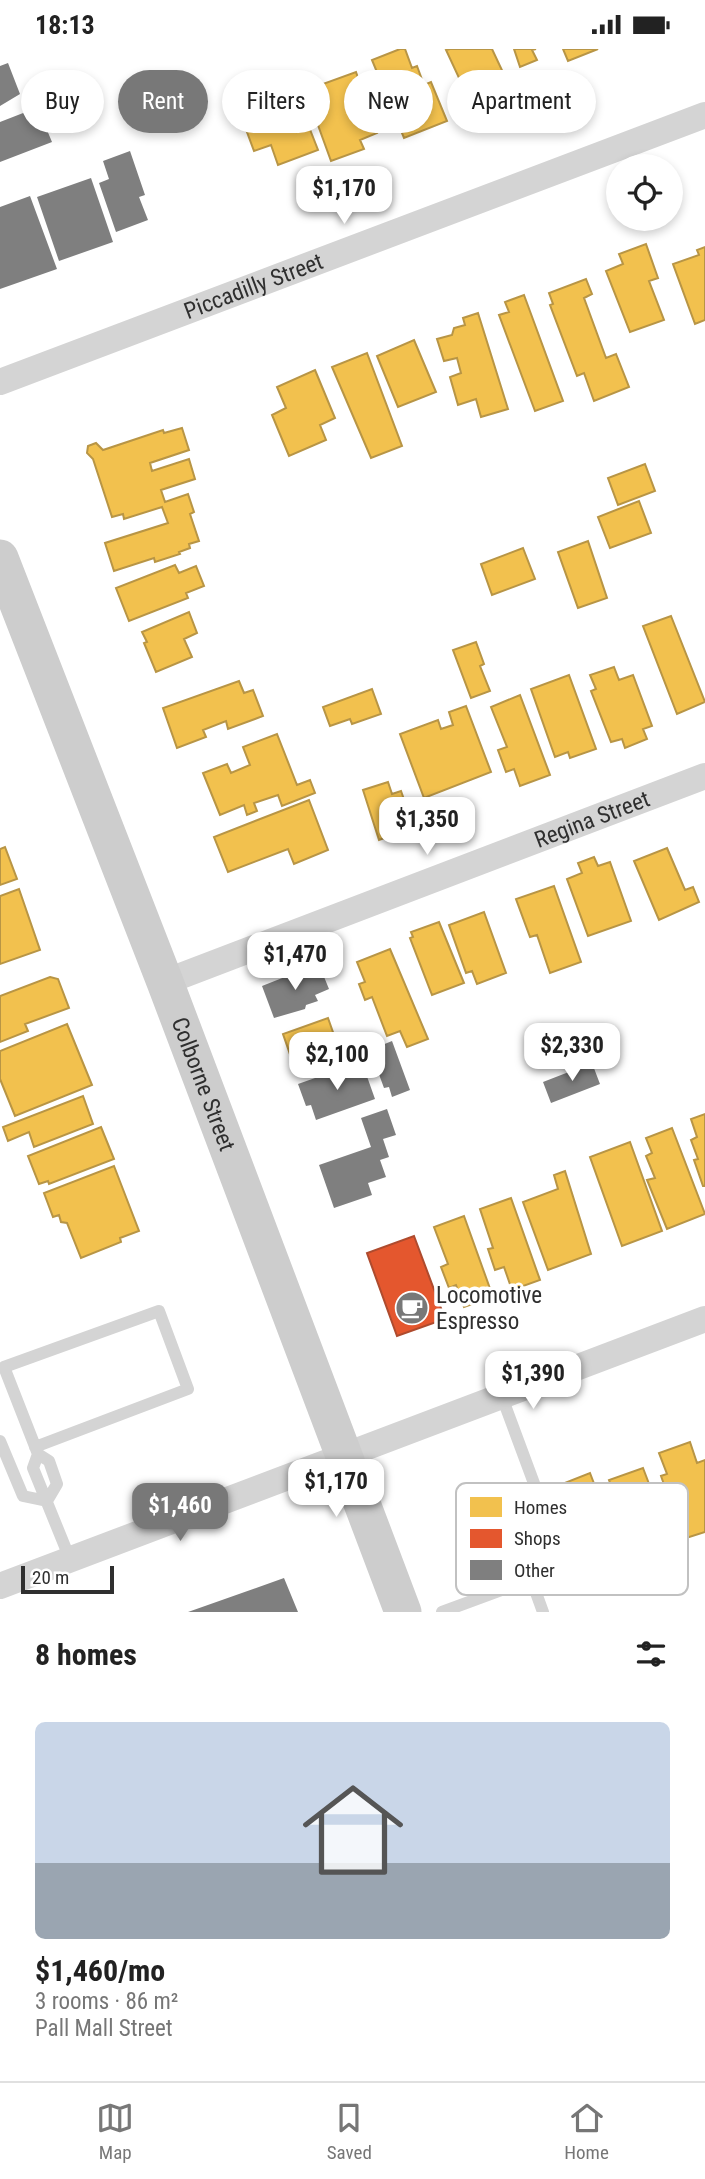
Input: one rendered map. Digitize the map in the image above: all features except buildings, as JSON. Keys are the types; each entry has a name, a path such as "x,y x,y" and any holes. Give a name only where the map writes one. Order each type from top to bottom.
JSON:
{"street":[{"name":"Piccadilly Street","path":"0,382 705,115"},
{"name":"Colborne Street","path":"0,558 165,982 403,1612"},
{"name":"Regina Street","path":"165,982 705,776"},
{"path":"0,1586 705,1319"}],"lane":[{"path":"37,1451 188,1389 159,1311 4,1367 37,1451 33,1468 70,1559"},
{"path":"502,1397 534,1483"},
{"path":"0,1441 23,1496 47,1501"},
{"path":"442,1612 488,1595"},
{"path":"537,1595 543,1612"}],"place":[{"name":"Locomotive Espresso","path":"412,1308"}]}
